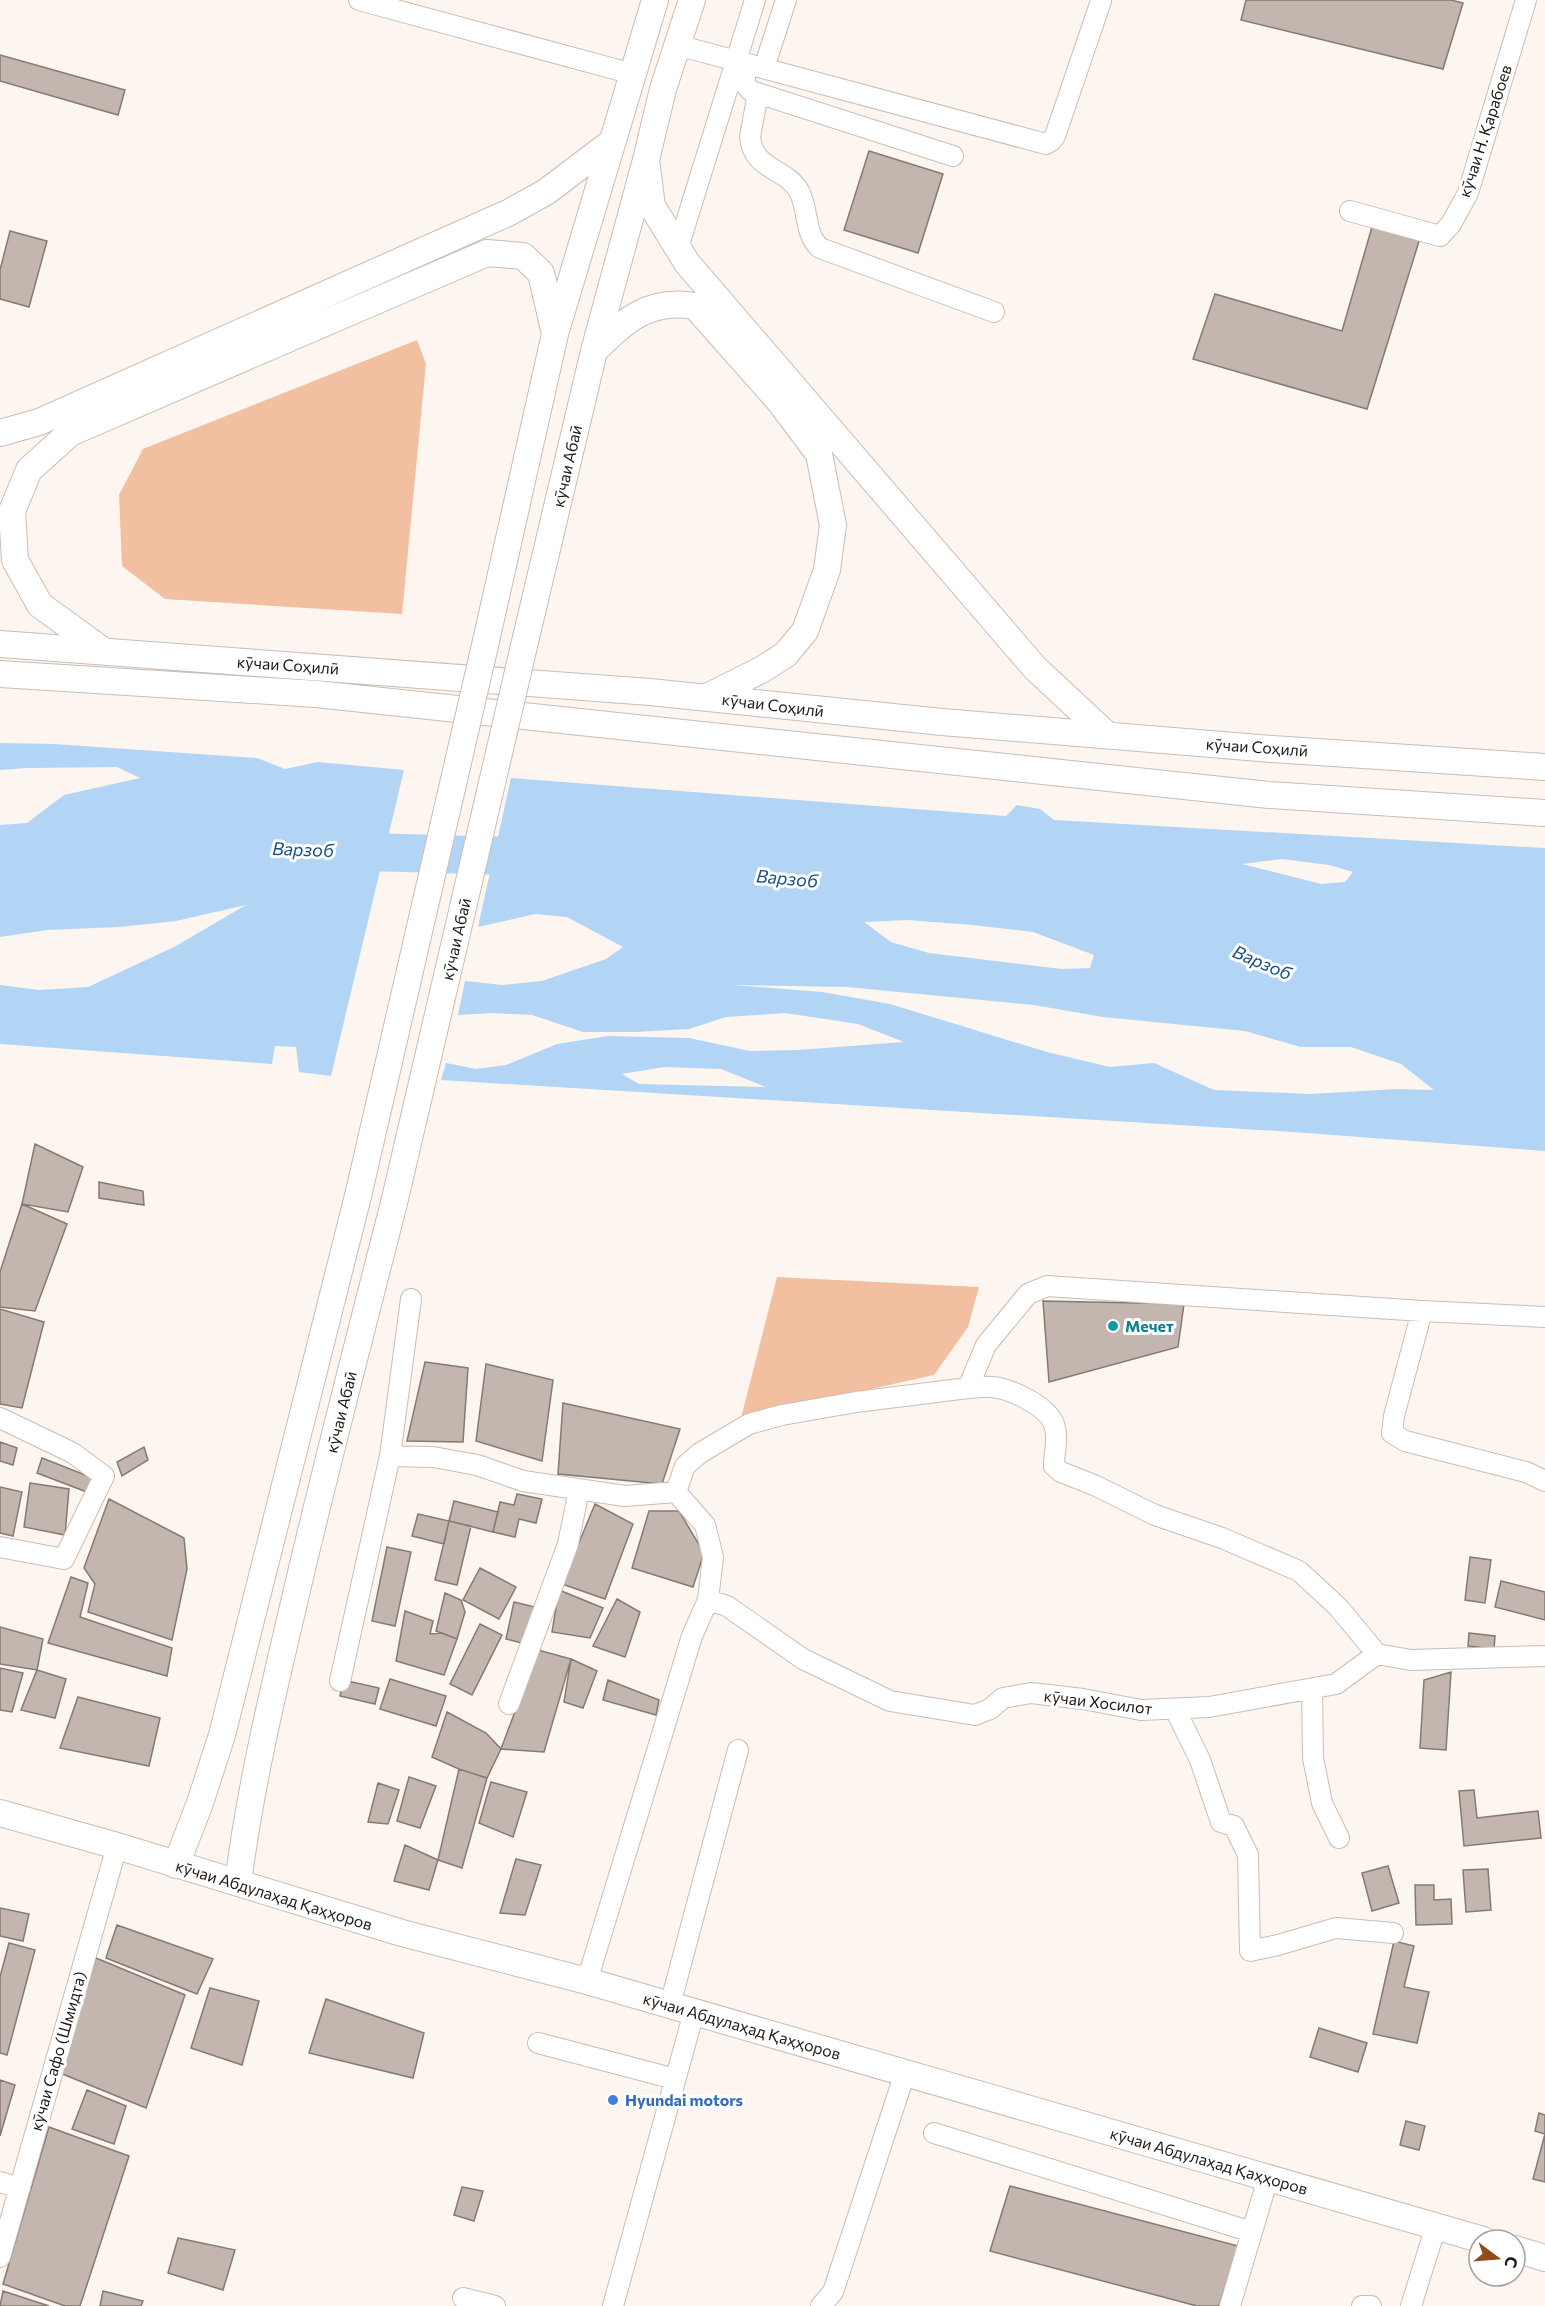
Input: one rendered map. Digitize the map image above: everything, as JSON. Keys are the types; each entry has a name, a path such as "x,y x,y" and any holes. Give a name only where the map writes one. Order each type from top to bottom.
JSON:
{"main road":[{"path":"176,1865 200,1803 222,1735 358,1196 555,334 655,0"},
{"name":"кӯчаи Абаӣ","path":"238,1883 247,1815 260,1745 394,1203 594,351 663,89 692,0"},
{"path":"0,433 39,422 510,212 546,192 612,141"},
{"path":"646,160 652,207 687,263 1035,668 1107,735"},
{"path":"106,652 40,605 15,560 12,512 29,470 70,433 487,253 523,256 541,273 555,334"},
{"path":"594,351 625,321 653,307 681,304 695,306 780,402 819,454 832,525 827,570 805,631 786,654 763,669 707,697"},
{"name":"кӯчаи Соҳилӣ","path":"0,644 707,697 881,717 1272,749 1545,767"},
{"path":"0,674 316,694 1269,795 1545,813"},
{"name":"кӯчаи Абдулаҳад Қаҳҳоров","path":"0,1813 117,1846 402,1933 587,1981 1467,2235"},
{"path":"1527,2253 1545,2258"}],"street":[{"path":"359,0 633,74"},
{"path":"755,0 745,84 751,91 953,156"},
{"path":"678,248 748,64 786,0"},
{"path":"678,45 1046,144 1054,136 1101,0"},
{"name":"кӯчаи Н. Қарабоев","path":"1350,211 1440,236 1451,224 1468,193 1526,0"},
{"path":"758,93 750,144 757,159 792,183 799,191 808,228 820,248 994,312"},
{"path":"968,1388 986,1345 992,1337 1028,1294 1047,1286 1545,1317"},
{"path":"340,1681 390,1456 411,1299"},
{"path":"1422,1311 1394,1416 1392,1433 1406,1441 1526,1472 1545,1481"},
{"path":"676,1492 685,1466 700,1453 749,1424 782,1415 856,1402 992,1387 1026,1398 1053,1421 1057,1443 1054,1466 1061,1472 1094,1485 1155,1515 1222,1538 1299,1571 1338,1607 1377,1654 1411,1660 1545,1656"},
{"path":"0,1418 73,1453 104,1476 64,1559 0,1546"},
{"path":"390,1456 433,1457 477,1466 523,1481 625,1496 676,1492"},
{"path":"509,1704 568,1544 579,1490"},
{"path":"587,1981 692,1636 708,1600 712,1557 705,1525 676,1492"},
{"name":"кӯчаи Хосилот","path":"708,1600 727,1606 803,1659 890,1701 975,1715 990,1709 1003,1698 1015,1694 1083,1699 1141,1710 1209,1707 1336,1684 1377,1654"},
{"path":"1312,1689 1313,1758 1322,1803 1339,1838"},
{"path":"1175,1709 1200,1760 1221,1822 1234,1826 1248,1855 1250,1951 1336,1928 1393,1933"},
{"path":"613,2306 675,2079 682,2009 738,1750"},
{"name":"кӯчаи Сафо (Шмидта)","path":"0,2257 117,1846"},
{"path":"538,2043 675,2079"},
{"path":"822,2306 833,2292 905,2073"},
{"path":"934,2133 1252,2232"},
{"path":"1230,2306 1268,2178"},
{"path":"0,2182 20,2188"},
{"path":"1411,2306 1436,2226"},
{"path":"463,2298 495,2306"},
{"path":"1362,2306 1371,2306"}],"shaded area":[{"path":"417,340 426,364 402,614 165,599 122,566 119,495 143,449"},
{"path":"777,1277 979,1287 968,1327 934,1375 741,1418"}],"water":[{"path":"0,743 54,744 257,758 285,769 318,762 404,770 331,1076 299,1072 296,1047 275,1046 272,1064 0,1044 0,985 39,990 88,987 174,947 246,905 176,921 119,927 47,930 0,937 0,825 27,823 64,795 140,778 117,767 0,770"},
{"path":"511,778 1006,816 1017,805 1040,809 1054,820 1545,848 1545,1151 1293,1132 441,1080 446,1063 476,1069 506,1065 557,1044 608,1036 689,1038 750,1051 798,1050 904,1042 858,1024 785,1013 726,1017 689,1029 635,1032 583,1032 532,1015 492,1013 458,1015 465,981 502,985 542,981 606,959 623,947 567,917 535,914 478,927","holes":["1282,859 1329,865 1353,872 1345,882 1321,884 1242,864","907,920 1033,932 1094,955 1090,968 1061,969 929,953 891,942 864,922","732,985 847,987 1034,1005 1103,1017 1245,1031 1301,1047 1351,1047 1401,1064 1434,1090 1397,1089 1311,1094 1214,1090 1154,1063 1110,1067 1047,1052 890,1004 822,992","664,1067 721,1069 766,1087 639,1084 622,1074"]}],"building":[{"path":"1246,0 1451,0 1463,3 1443,69 1241,20"},
{"path":"0,55 125,90 118,115 0,81"},
{"path":"869,151 943,174 918,253 844,230"},
{"path":"1372,227 1420,238 1367,409 1193,359 1215,294 1342,331"},
{"path":"10,231 47,241 29,307 0,299 0,270"},
{"path":"35,1144 83,1167 68,1212 22,1204"},
{"path":"99,1182 143,1191 144,1205 99,1198"},
{"path":"22,1204 67,1224 35,1311 0,1307 0,1272"},
{"name":"Мечет","path":"1043,1301 1184,1304 1178,1347 1049,1382"},
{"path":"0,1309 44,1322 22,1408 0,1404"},
{"path":"425,1362 468,1368 463,1442 407,1441"},
{"path":"486,1364 553,1380 542,1461 476,1441"},
{"path":"563,1403 680,1429 662,1484 558,1474"},
{"path":"0,1442 17,1448 13,1465 0,1461"},
{"path":"144,1447 148,1460 122,1476 117,1462"},
{"path":"42,1458 98,1480 87,1492 37,1473"},
{"path":"30,1483 69,1489 65,1535 24,1527"},
{"path":"0,1487 22,1492 13,1536 0,1533"},
{"path":"517,1494 542,1499 536,1523 519,1519 515,1537 493,1532 500,1502 514,1505"},
{"path":"109,1499 184,1538 187,1569 172,1640 88,1612 95,1584 84,1568"},
{"path":"454,1501 498,1512 493,1532 449,1521"},
{"path":"595,1504 633,1524 605,1599 562,1584"},
{"path":"649,1511 679,1511 704,1553 693,1587 632,1568"},
{"path":"418,1514 449,1521 444,1544 412,1536"},
{"path":"449,1521 471,1526 457,1585 435,1580"},
{"path":"387,1547 411,1552 395,1626 372,1621"},
{"path":"1470,1557 1491,1560 1485,1603 1465,1600"},
{"path":"480,1568 516,1587 499,1619 463,1600"},
{"path":"71,1577 88,1583 80,1617 172,1648 167,1676 48,1643"},
{"path":"1501,1581 1545,1592 1545,1620 1495,1607"},
{"path":"559,1590 603,1608 590,1638 552,1632"},
{"path":"445,1593 461,1600 465,1612 457,1639 436,1631"},
{"path":"617,1599 640,1612 625,1657 593,1646"},
{"path":"514,1602 535,1607 526,1644 506,1639"},
{"path":"405,1611 433,1621 430,1634 442,1633 457,1639 444,1675 396,1661"},
{"path":"480,1624 502,1635 472,1695 450,1684"},
{"path":"0,1627 43,1639 37,1670 0,1664"},
{"path":"1469,1633 1495,1636 1494,1649 1468,1646"},
{"path":"538,1650 571,1659 544,1752 501,1749"},
{"path":"571,1659 597,1671 583,1708 564,1702"},
{"path":"0,1668 23,1673 12,1712 0,1710"},
{"path":"37,1670 66,1679 55,1718 21,1710"},
{"path":"1451,1672 1446,1750 1420,1748 1424,1680"},
{"path":"390,1679 446,1696 436,1726 380,1709"},
{"path":"343,1680 379,1688 375,1704 340,1696"},
{"path":"608,1680 659,1700 656,1715 603,1700"},
{"path":"78,1697 160,1718 149,1766 60,1748"},
{"path":"447,1712 486,1733 501,1749 487,1778 432,1757"},
{"path":"459,1769 487,1778 462,1868 438,1860"},
{"path":"409,1777 436,1786 420,1828 397,1821"},
{"path":"491,1782 527,1792 513,1837 479,1823"},
{"path":"378,1783 399,1790 388,1824 368,1822"},
{"path":"1474,1790 1477,1818 1538,1811 1541,1838 1464,1846 1459,1791"},
{"path":"405,1845 438,1860 429,1890 394,1881"},
{"path":"516,1859 541,1865 525,1915 500,1913"},
{"path":"1388,1866 1399,1903 1372,1911 1362,1873"},
{"path":"1488,1869 1491,1910 1466,1912 1463,1870"},
{"path":"1415,1885 1434,1885 1434,1900 1451,1899 1452,1924 1416,1925"},
{"path":"0,1908 29,1914 23,1941 0,1936"},
{"path":"117,1925 213,1959 197,1994 106,1958"},
{"path":"1394,1941 1414,1946 1404,1987 1429,1992 1417,2043 1373,2034"},
{"path":"9,1943 35,1950 7,2055 0,2053 0,1977"},
{"path":"96,1958 185,1995 146,2108 60,2073"},
{"path":"210,1988 259,2001 242,2065 191,2048"},
{"path":"326,1999 424,2033 413,2078 309,2053"},
{"path":"1319,2028 1367,2043 1358,2072 1310,2057"},
{"path":"0,2080 15,2085 0,2136"},
{"path":"87,2090 126,2106 114,2144 72,2129"},
{"path":"1539,2113 1545,2115 1545,2134 1535,2131"},
{"path":"1406,2121 1425,2126 1419,2150 1400,2145"},
{"path":"49,2127 129,2156 80,2306 65,2306 3,2284"},
{"path":"1545,2134 1545,2182 1533,2179"},
{"path":"1010,2186 1238,2246 1219,2306 1197,2306 990,2251"},
{"path":"462,2187 483,2191 474,2221 454,2215"},
{"path":"178,2238 235,2250 223,2290 168,2273"},
{"path":"3,2291 49,2306 0,2306"},
{"path":"103,2291 143,2301 141,2306 100,2306"}],"waterway":[{"name":"Варзоб","path":"332,851 545,857"}],"place":[{"name":"Мечет","path":"1113,1326"},
{"name":"Hyundai motors","path":"613,2100"}]}
